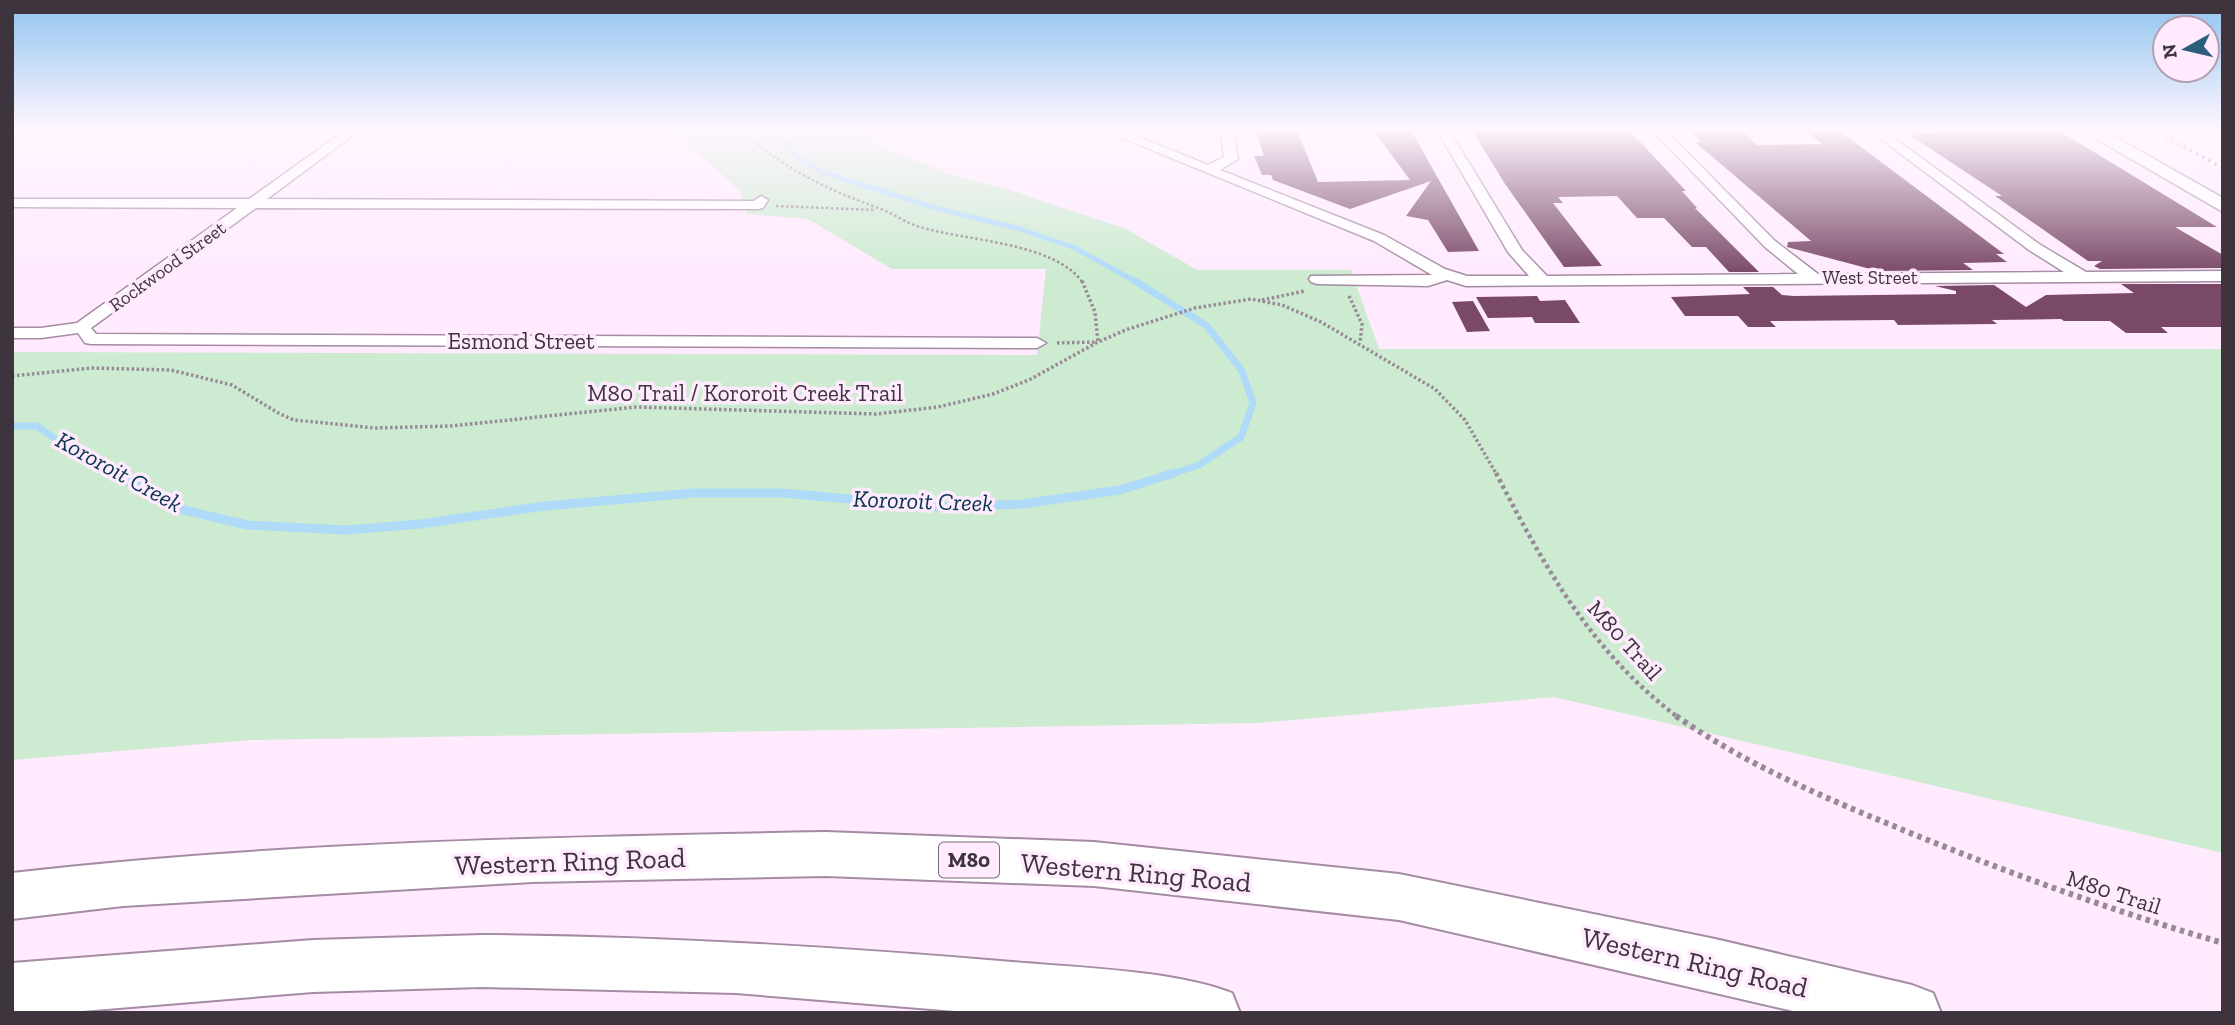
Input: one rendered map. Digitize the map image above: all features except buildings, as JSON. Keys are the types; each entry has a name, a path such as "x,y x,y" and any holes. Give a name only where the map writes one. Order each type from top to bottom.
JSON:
{"highway":[{"name":"Western Ring Road","path":"12,896 123,883 532,860 826,854 1094,864 1399,897 1715,965 1912,1013"},
{"path":"12,990 314,967 485,962 687,964 888,976 1160,1004 1211,1013"}],"street":[{"name":"Rockwood Street","path":"82,327 288,178"},
{"path":"1229,178 1379,238 1450,274"},
{"path":"1472,178 1516,252 1541,279"},
{"path":"1705,178 1770,244 1813,278"},
{"path":"1940,178 2073,276"},
{"path":"2174,178 2223,206"},
{"path":"12,203 760,202"},
{"path":"1770,244 1795,278"},
{"path":"1516,252 1521,279"},
{"name":"West Street","path":"1317,279 1429,281 1450,274 1474,281 2223,276"},
{"name":"Esmond Street","path":"12,333 82,327 91,339 1037,343"}],"path":[{"path":"805,178 919,227 1014,246 1072,268 1079,274 1087,290 1096,322 1098,342 1037,343"},
{"path":"760,202 883,210"},
{"path":"1343,280 1363,324 1365,332 1360,343"},
{"name":"M80 Trail","path":"1098,342 1205,306 1243,299 1270,302 1306,314 1437,390 1461,414 1556,584 1585,629 1657,702 1697,731 1737,757 1839,804 1990,867 2074,898 2223,943"},
{"name":"M80 Trail / Kororoit Creek Trail","path":"12,376 112,368 177,371 229,384 289,418 380,429 411,429 553,412 621,407 706,407 859,415 943,406 993,394 1026,381 1098,342"}],"green space":[{"path":"726,178 963,178 1013,191 1126,229 1197,270 1351,270 1379,349 2223,349 2223,853 1554,697 1259,723 250,740 12,760 12,352 1037,355 1046,269 892,269 808,219 747,214 741,192"}],"waterway":[{"name":"Kororoit Creek","path":"840,178 939,209 1017,228 1075,248 1138,283"},
{"name":"Kororoit Creek","path":"1135,281 1207,326 1242,371 1253,403 1241,437 1199,465 1168,475"},
{"name":"Kororoit Creek","path":"12,426 37,426 71,450 117,475"},
{"name":"Kororoit Creek","path":"113,473 180,509 247,525 346,530 420,524 545,506 694,493 782,493 939,507 1022,504 1120,490 1174,473"}]}
